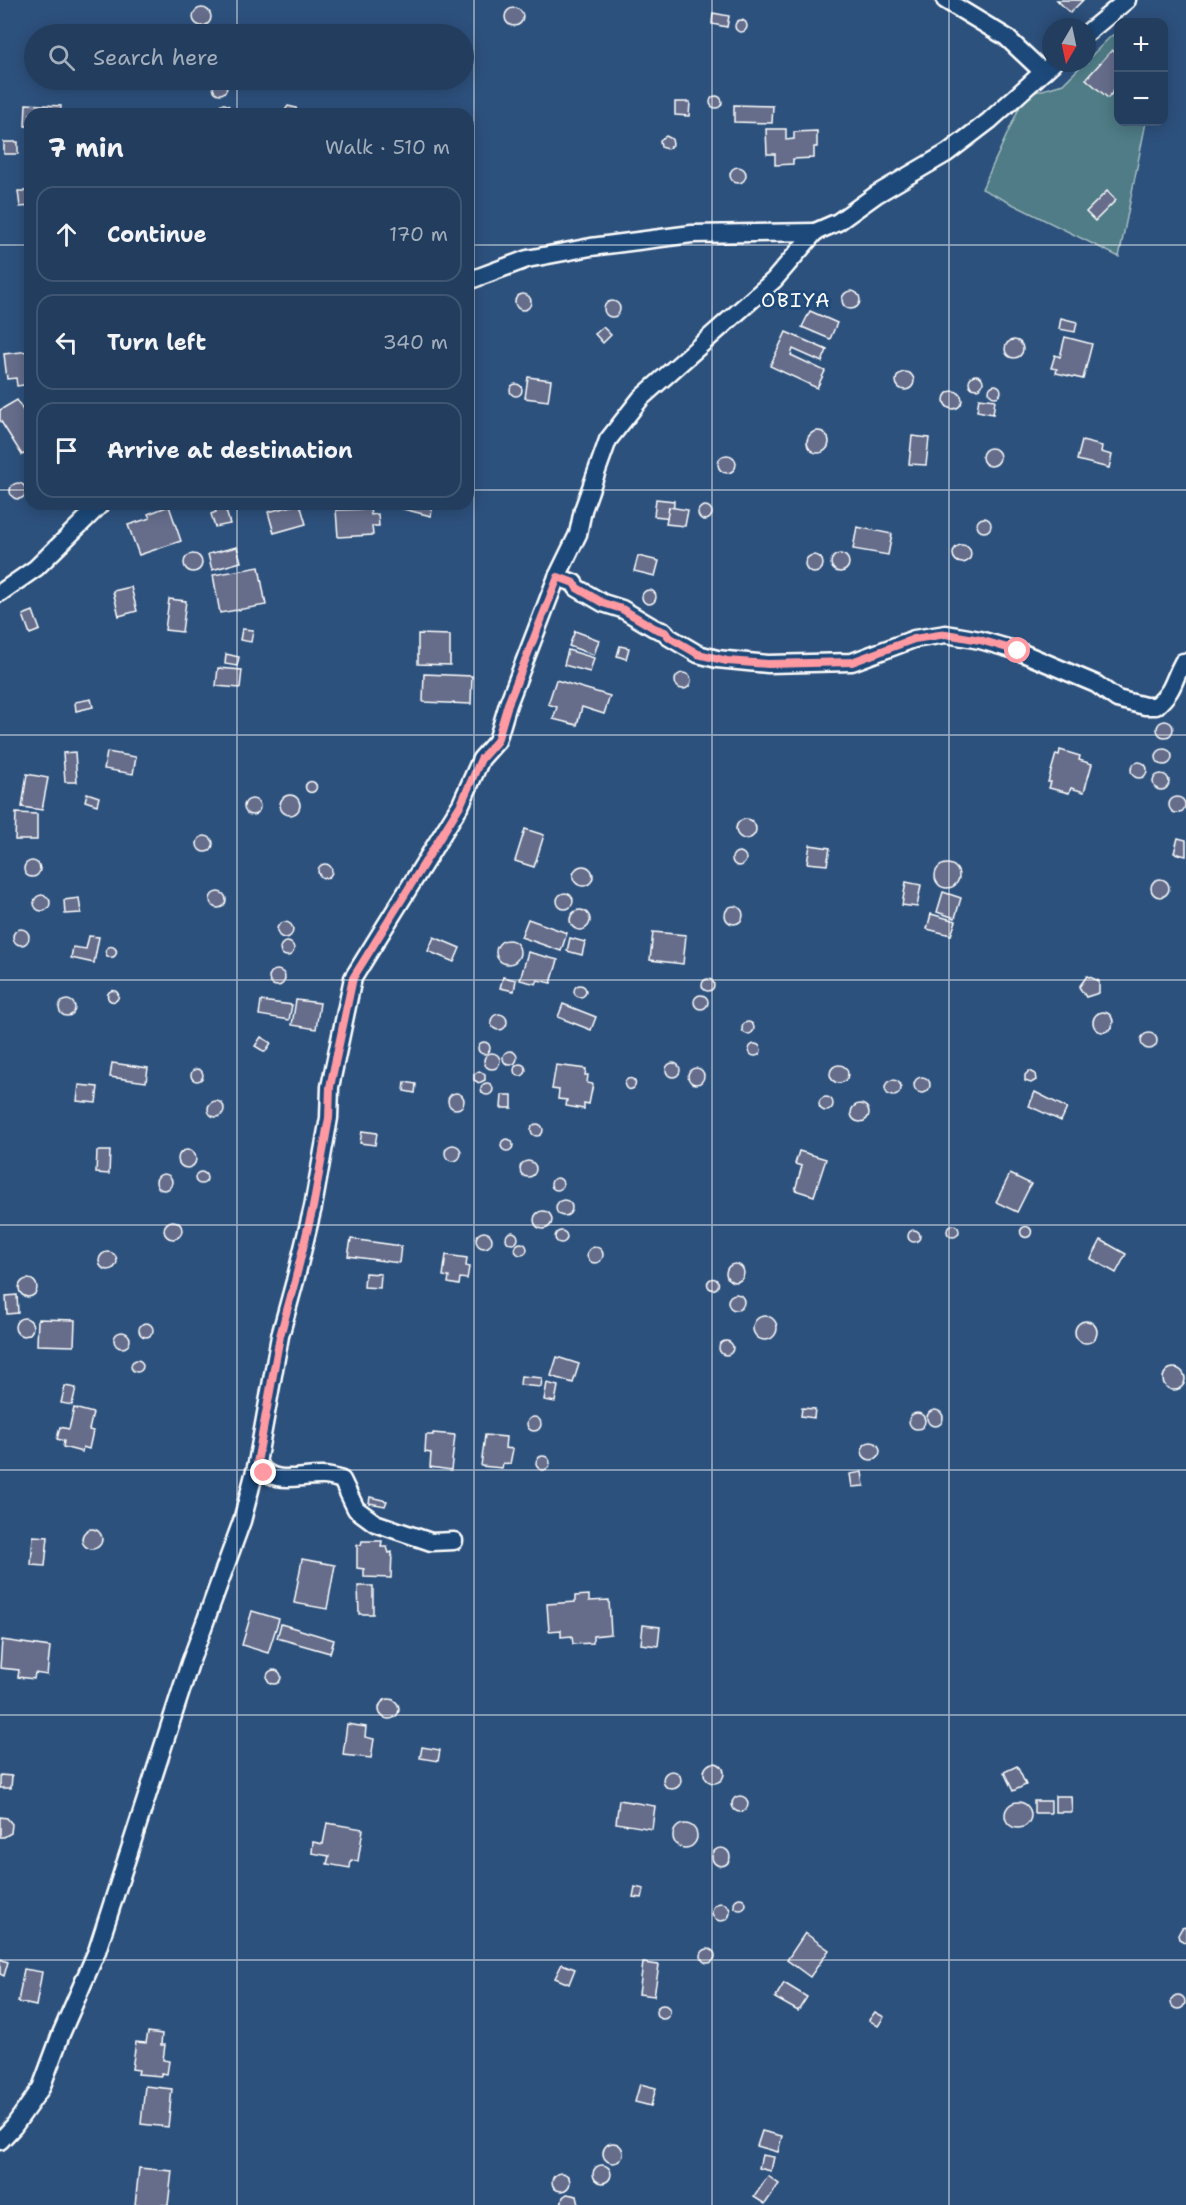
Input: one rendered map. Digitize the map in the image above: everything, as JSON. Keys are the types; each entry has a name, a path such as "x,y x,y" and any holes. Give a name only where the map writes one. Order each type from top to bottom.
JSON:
{"street":[{"path":"945,0 1006,37 1042,63"},
{"path":"1096,26 1127,0"},
{"path":"474,279 527,259 591,247 692,234 815,232 838,222 877,194 947,153 989,121 1043,72"},
{"path":"0,2141 14,2126 41,2088 61,2034 97,1952 190,1663 242,1521 257,1463 280,1336 313,1207 329,1118 330,1087 353,978 461,804 481,759 497,741 508,704 558,577 578,534 583,510 608,440 641,398 774,280 815,232"},
{"path":"0,592 36,568 95,510"},
{"path":"558,577 574,583 577,588 603,603 622,609 665,632 669,637 698,654 727,661 768,664 852,662 914,639 946,634 980,640 1018,651 1096,684 1117,699 1145,706 1156,706 1167,697 1183,662"},
{"path":"257,1463 264,1473 282,1479 324,1476 342,1480 356,1509 375,1523 431,1542 453,1541"}],"green space":[{"path":"1114,34 1114,126 1145,126 1119,257 982,189 1025,95 1063,84 1075,72 1096,72 1096,51"}],"building":[{"path":"1057,0 1083,0 1070,13"},
{"path":"202,8 210,14 210,20 206,24 198,24 193,17 196,11"},
{"path":"514,8 520,11 523,17 520,23 514,26 508,23 505,17 508,11"},
{"path":"713,13 729,16 727,27 712,24"},
{"path":"743,20 747,26 743,32 739,32 735,24"},
{"path":"1112,50 1114,52 1114,91 1108,98 1086,79 1092,72 1096,72 1096,68"},
{"path":"213,90 227,90 223,94"},
{"path":"718,96 722,102 718,108 714,108 710,100"},
{"path":"675,102 690,102 689,116 675,115"},
{"path":"26,104 61,106 61,108 26,108"},
{"path":"225,104 229,108 217,108"},
{"path":"734,105 773,106 772,123 734,122"},
{"path":"766,129 786,129 786,140 794,139 794,132 817,131 814,158 793,159 793,164 775,165 775,154 767,154"},
{"path":"666,136 672,139 673,145 667,149 661,147 660,140"},
{"path":"4,142 18,142 18,154 4,154"},
{"path":"735,167 741,167 746,175 744,181 735,183 730,178 730,172"},
{"path":"18,191 24,191 24,207 20,207"},
{"path":"1107,191 1116,200 1095,221 1086,212"},
{"path":"851,291 857,294 860,300 857,306 851,309 845,306 842,300 845,294"},
{"path":"523,294 529,296 531,302 529,308 523,310 517,308 515,302 517,296"},
{"path":"612,301 618,303 620,309 618,315 612,317 606,315 604,309 606,303"},
{"path":"810,311 837,323 830,339 802,327"},
{"path":"1061,318 1077,322 1075,332 1059,329"},
{"path":"603,327 611,335 603,343 595,334"},
{"path":"786,332 827,350 822,362 793,349 791,355 825,371 817,388 770,366"},
{"path":"1065,337 1092,344 1083,379 1056,373 1057,369 1051,368 1055,355 1060,357"},
{"path":"1010,340 1018,340 1023,345 1021,356 1010,358 1005,353 1005,345"},
{"path":"24,352 24,385 17,386 16,378 7,379 4,354"},
{"path":"905,372 911,375 914,381 911,387 905,390 899,387 896,381 899,375"},
{"path":"976,375 981,377 983,382 981,387 976,389 971,387 969,382 971,377"},
{"path":"528,377 551,380 548,401 525,398"},
{"path":"518,384 522,390 518,396 514,396 510,388"},
{"path":"997,385 1001,391 997,397 993,397 989,389"},
{"path":"953,391 959,394 962,400 959,406 953,409 947,406 944,400 947,394"},
{"path":"979,398 995,400 993,414 977,411"},
{"path":"17,400 24,412 24,454 22,455 0,420 0,410"},
{"path":"814,431 822,431 829,438 829,446 822,453 814,453 807,446 807,438"},
{"path":"912,436 929,438 926,465 909,464"},
{"path":"1082,441 1102,446 1101,452 1112,455 1109,468 1077,460"},
{"path":"991,448 997,451 1000,457 997,463 991,466 985,463 982,457 985,451"},
{"path":"727,455 733,458 736,464 733,470 727,473 721,470 718,464 721,458"},
{"path":"15,483 24,485 24,497 15,499 10,494 10,488"},
{"path":"656,499 674,501 673,518 654,516"},
{"path":"705,506 710,508 712,513 710,518 705,520 700,518 698,513 700,508"},
{"path":"669,507 688,510 685,526 666,524"},
{"path":"158,510 170,510 181,541 139,555 128,525 150,518 148,514"},
{"path":"216,510 226,510 230,524 215,527 211,514"},
{"path":"302,510 306,524 274,533 268,512"},
{"path":"336,510 370,510 371,515 378,514 379,526 372,526 373,535 338,537"},
{"path":"407,510 432,510 431,516"},
{"path":"984,518 989,520 991,525 989,530 984,532 979,530 977,525 979,520"},
{"path":"857,527 892,534 888,555 853,549"},
{"path":"962,545 968,548 971,554 968,560 962,563 956,560 953,554 956,548"},
{"path":"237,547 241,562 212,570 208,554"},
{"path":"193,554 199,557 202,563 199,569 193,572 187,569 184,563 187,557"},
{"path":"840,554 846,557 849,563 846,569 840,572 834,569 831,563 834,557"},
{"path":"814,555 820,558 823,564 820,570 814,573 808,570 805,564 808,558"},
{"path":"638,556 659,561 655,576 634,571"},
{"path":"259,567 266,605 220,613 213,575"},
{"path":"131,587 137,611 119,616 113,591"},
{"path":"649,590 654,592 656,597 654,602 649,604 644,602 642,597 644,592"},
{"path":"169,599 186,601 182,632 165,630"},
{"path":"33,611 40,630 30,634 23,615"},
{"path":"242,629 253,630 251,642 240,640"},
{"path":"575,631 599,640 594,655 569,646"},
{"path":"418,634 450,635 450,665 418,664"},
{"path":"620,646 629,648 626,659 617,656"},
{"path":"568,650 594,658 590,672 564,665"},
{"path":"226,654 239,657 237,666 225,664"},
{"path":"218,668 242,670 240,688 216,686"},
{"path":"680,673 686,673 691,681 689,687 680,689 675,684 675,678"},
{"path":"424,674 472,676 471,704 423,702"},
{"path":"556,680 610,696 604,714 582,707 577,725 553,719 557,707 548,704"},
{"path":"91,699 93,707 76,711 75,702"},
{"path":"1162,721 1168,721 1173,729 1171,735 1162,737 1157,732 1157,726"},
{"path":"1164,749 1172,757 1164,765 1156,757"},
{"path":"1060,750 1080,756 1079,760 1092,764 1084,792 1071,788 1069,793 1049,788 1051,782 1048,782 1056,754 1059,755"},
{"path":"75,752 77,782 65,782 63,753"},
{"path":"107,752 136,757 133,774 104,769"},
{"path":"1139,762 1145,764 1147,770 1145,776 1139,778 1133,776 1131,770 1133,764"},
{"path":"27,774 48,778 42,810 22,807"},
{"path":"1161,774 1169,782 1161,790 1153,782"},
{"path":"311,782 315,783 315,791 311,792 307,791 306,787 307,783"},
{"path":"87,793 99,797 97,805 85,801"},
{"path":"290,795 297,798 300,805 297,812 290,815 283,812 280,805 283,798"},
{"path":"1177,797 1183,799 1185,805 1183,811 1177,813 1171,811 1169,805 1171,799"},
{"path":"252,799 258,801 260,807 258,813 252,815 246,813 244,807 246,801"},
{"path":"16,813 37,814 37,840 15,840"},
{"path":"746,819 753,822 756,829 753,836 746,839 739,836 736,829 739,822"},
{"path":"525,829 544,835 534,867 515,861"},
{"path":"205,836 213,844 205,852 197,844"},
{"path":"1178,838 1186,840 1186,856 1174,853"},
{"path":"810,845 830,848 827,865 807,863"},
{"path":"739,852 744,854 746,859 744,864 739,866 734,864 732,859 734,854"},
{"path":"29,861 35,861 40,869 38,875 29,877 24,872 24,866"},
{"path":"322,864 328,864 332,871 328,878 322,878 318,874 318,868"},
{"path":"947,864 955,868 959,876 955,884 947,888 939,884 935,876 939,868"},
{"path":"583,866 590,869 593,876 590,883 583,886 576,883 573,876 576,869"},
{"path":"1160,879 1166,882 1169,888 1166,894 1160,897 1154,894 1151,888 1154,882"},
{"path":"906,882 921,885 917,907 902,905"},
{"path":"218,892 226,900 218,908 210,900"},
{"path":"943,892 961,898 955,918 937,912"},
{"path":"562,893 568,893 573,901 571,907 562,909 557,904 557,898"},
{"path":"39,895 45,895 50,903 48,909 39,911 34,906 34,900"},
{"path":"79,898 81,913 65,914 64,900"},
{"path":"730,906 738,906 743,911 741,922 730,924 725,919 725,911"},
{"path":"580,910 587,913 590,920 587,927 580,930 573,927 570,920 573,913"},
{"path":"931,914 956,921 951,935 927,929"},
{"path":"528,919 567,933 561,951 521,937"},
{"path":"282,922 288,922 293,930 291,936 282,938 277,933 277,927"},
{"path":"18,929 24,929 29,937 27,943 18,945 13,940 13,934"},
{"path":"653,932 686,935 683,964 650,960"},
{"path":"89,936 99,937 94,963 71,958 73,947 86,949"},
{"path":"434,937 460,948 454,962 428,951"},
{"path":"570,938 585,942 582,955 567,951"},
{"path":"508,940 516,944 520,952 516,960 508,964 500,960 496,952 500,944"},
{"path":"287,942 292,944 294,949 292,954 287,956 282,954 280,949 282,944"},
{"path":"111,946 117,952 111,958 105,952"},
{"path":"528,952 558,960 551,983 538,980 536,984 520,980"},
{"path":"274,970 280,970 285,978 283,984 274,986 269,981 269,975"},
{"path":"1087,976 1099,981 1099,993 1086,997 1079,987"},
{"path":"503,977 516,980 514,991 500,988"},
{"path":"710,979 714,985 710,991 706,991 702,983"},
{"path":"580,985 586,991 580,997 574,991"},
{"path":"113,990 119,996 113,1002 107,996"},
{"path":"701,995 706,997 708,1002 706,1007 701,1009 696,1007 694,1002 696,997"},
{"path":"64,1000 70,1000 75,1008 73,1014 64,1016 59,1011 59,1005"},
{"path":"296,1000 320,1003 316,1029 292,1025"},
{"path":"261,1001 292,1005 289,1020 259,1015"},
{"path":"563,1004 596,1017 591,1030 558,1017"},
{"path":"1103,1012 1110,1015 1113,1022 1110,1029 1103,1032 1096,1029 1093,1022 1096,1015"},
{"path":"499,1014 507,1022 499,1030 491,1022"},
{"path":"750,1022 753,1023 753,1033 746,1034 743,1033 742,1026 743,1023"},
{"path":"1149,1033 1155,1035 1157,1041 1155,1047 1149,1049 1143,1047 1141,1041 1143,1035"},
{"path":"261,1037 271,1043 265,1052 255,1046"},
{"path":"486,1042 490,1048 486,1054 482,1054 478,1046"},
{"path":"757,1044 761,1050 757,1056 753,1056 749,1048"},
{"path":"510,1051 515,1053 517,1058 515,1063 510,1065 505,1063 503,1058 505,1053"},
{"path":"489,1053 495,1053 500,1061 498,1067 489,1069 484,1064 484,1058"},
{"path":"112,1063 148,1068 146,1082 110,1077"},
{"path":"670,1063 676,1063 680,1070 676,1077 670,1077 666,1073 666,1067"},
{"path":"522,1064 526,1070 522,1076 518,1076 514,1068"},
{"path":"556,1065 586,1069 587,1083 593,1084 589,1104 584,1103 584,1109 566,1106 567,1100 558,1099 559,1090 552,1089"},
{"path":"839,1065 845,1068 848,1074 845,1080 839,1083 833,1080 830,1074 833,1068"},
{"path":"696,1068 704,1076 696,1084 688,1076"},
{"path":"199,1069 203,1075 199,1081 195,1081 191,1073"},
{"path":"479,1071 485,1074 485,1080 479,1083 474,1080 474,1074"},
{"path":"1029,1071 1035,1074 1036,1080 1031,1083 1025,1081 1025,1075"},
{"path":"919,1077 925,1077 930,1085 928,1091 919,1093 914,1088 914,1082"},
{"path":"630,1078 636,1084 630,1090 624,1084"},
{"path":"893,1080 901,1088 893,1096 885,1088"},
{"path":"405,1082 416,1084 415,1093 404,1091"},
{"path":"489,1083 492,1084 492,1094 485,1095 482,1094 481,1087 482,1084"},
{"path":"79,1085 98,1087 96,1103 77,1101"},
{"path":"1035,1092 1067,1108 1061,1121 1029,1106"},
{"path":"453,1093 459,1093 464,1101 462,1107 453,1109 448,1104 448,1098"},
{"path":"502,1095 512,1095 512,1108 501,1108"},
{"path":"823,1097 829,1097 833,1104 829,1111 823,1111 819,1107 819,1101"},
{"path":"213,1101 219,1101 224,1109 222,1115 213,1117 208,1112 208,1106"},
{"path":"856,1104 864,1104 869,1109 867,1120 856,1122 851,1117 851,1109"},
{"path":"539,1124 543,1130 539,1136 535,1136 531,1128"},
{"path":"362,1131 377,1133 375,1145 360,1143"},
{"path":"509,1139 513,1145 509,1151 505,1151 501,1143"},
{"path":"450,1145 456,1145 461,1153 459,1159 450,1161 445,1156 445,1150"},
{"path":"187,1150 193,1153 196,1159 193,1165 187,1168 181,1165 178,1159 181,1153"},
{"path":"97,1151 110,1151 109,1174 96,1173"},
{"path":"799,1151 826,1159 814,1196 795,1190 802,1166 795,1164"},
{"path":"525,1161 531,1161 536,1169 534,1175 525,1177 520,1172 520,1166"},
{"path":"203,1172 207,1178 203,1184 199,1184 195,1176"},
{"path":"161,1174 167,1174 172,1182 170,1188 161,1190 156,1185 156,1179"},
{"path":"1010,1174 1031,1184 1017,1212 996,1202"},
{"path":"559,1178 563,1184 559,1190 555,1190 551,1182"},
{"path":"561,1200 567,1200 572,1208 570,1214 561,1216 556,1211 556,1205"},
{"path":"539,1211 547,1211 552,1216 550,1227 539,1229 534,1224 534,1216"},
{"path":"173,1221 179,1224 182,1230 179,1236 173,1239 167,1236 164,1230 167,1224"},
{"path":"955,1225 959,1231 955,1237 951,1237 947,1229"},
{"path":"1026,1226 1032,1232 1026,1238 1020,1232"},
{"path":"916,1230 920,1236 916,1242 912,1242 908,1234"},
{"path":"563,1231 567,1237 563,1243 559,1243 555,1235"},
{"path":"484,1232 490,1234 492,1240 490,1246 484,1248 478,1246 476,1240 478,1234"},
{"path":"514,1232 518,1238 514,1244 510,1244 506,1236"},
{"path":"351,1239 401,1246 399,1263 348,1256"},
{"path":"1101,1240 1126,1254 1116,1273 1091,1259"},
{"path":"521,1243 527,1249 521,1255 515,1249"},
{"path":"595,1247 601,1249 603,1255 601,1261 595,1263 589,1261 587,1255 589,1249"},
{"path":"108,1252 114,1255 117,1261 114,1267 108,1270 102,1267 99,1261 102,1255"},
{"path":"446,1255 467,1258 466,1266 469,1267 467,1279 460,1278 459,1285 448,1283 449,1277 443,1276"},
{"path":"731,1264 739,1264 744,1269 742,1280 731,1282 726,1277 726,1269"},
{"path":"365,1273 381,1274 380,1288 364,1287"},
{"path":"713,1278 719,1284 713,1290 707,1284"},
{"path":"28,1279 34,1282 37,1288 34,1294 28,1297 22,1294 19,1288 22,1282"},
{"path":"736,1294 744,1302 736,1310 728,1302"},
{"path":"17,1295 18,1313 7,1314 6,1296"},
{"path":"765,1316 773,1320 777,1328 773,1336 765,1340 757,1336 753,1328 757,1320"},
{"path":"24,1318 30,1321 33,1327 30,1333 24,1336 18,1333 15,1327 18,1321"},
{"path":"38,1319 75,1320 74,1346 37,1345"},
{"path":"1086,1321 1094,1324 1097,1332 1094,1340 1086,1343 1078,1340 1075,1332 1078,1324"},
{"path":"143,1323 149,1323 153,1330 149,1337 143,1337 139,1333 139,1327"},
{"path":"119,1332 125,1332 130,1340 128,1346 119,1348 114,1343 114,1337"},
{"path":"723,1341 729,1341 733,1348 729,1355 723,1355 719,1351 719,1345"},
{"path":"557,1357 579,1364 573,1383 551,1376"},
{"path":"139,1360 143,1366 139,1372 135,1372 131,1364"},
{"path":"1174,1368 1182,1371 1185,1379 1182,1387 1174,1390 1166,1387 1163,1379 1166,1371"},
{"path":"521,1376 542,1378 541,1387 520,1385"},
{"path":"547,1383 558,1386 555,1402 544,1400"},
{"path":"65,1386 76,1388 72,1405 61,1403"},
{"path":"74,1408 93,1413 89,1430 93,1431 89,1449 83,1447 82,1452 63,1447 64,1441 57,1439 60,1427 69,1429"},
{"path":"802,1408 815,1409 814,1418 801,1416"},
{"path":"932,1410 938,1410 943,1418 941,1424 932,1426 927,1421 927,1415"},
{"path":"914,1413 920,1413 925,1421 923,1427 914,1429 909,1424 909,1418"},
{"path":"534,1417 539,1419 541,1424 539,1429 534,1431 529,1429 527,1424 529,1419"},
{"path":"433,1433 455,1435 451,1470 430,1467 431,1453 425,1452 426,1435 433,1435"},
{"path":"485,1435 506,1437 505,1448 513,1449 510,1464 503,1463 502,1468 481,1466"},
{"path":"871,1442 877,1445 880,1451 877,1457 871,1460 865,1457 862,1451 865,1445"},
{"path":"543,1456 548,1458 550,1463 548,1468 543,1470 538,1468 536,1463 538,1458"},
{"path":"862,1472 864,1486 852,1487 850,1474"},
{"path":"370,1497 387,1501 385,1506 369,1503"},
{"path":"92,1529 99,1532 102,1539 99,1546 92,1549 85,1546 82,1539 85,1532"},
{"path":"33,1536 48,1537 45,1566 31,1565"},
{"path":"362,1541 382,1541 381,1547 387,1547 389,1553 392,1552 391,1578 364,1577 364,1569 357,1568 357,1545 361,1545"},
{"path":"302,1559 335,1565 327,1609 294,1603"},
{"path":"358,1586 373,1586 373,1614 359,1614"},
{"path":"589,1595 589,1601 609,1600 611,1634 593,1636 593,1643 573,1644 572,1636 561,1637 561,1630 549,1631 547,1604 575,1602 575,1596"},
{"path":"252,1611 279,1619 268,1653 242,1645"},
{"path":"281,1624 334,1640 330,1653 277,1638"},
{"path":"643,1625 660,1627 658,1646 641,1644"},
{"path":"2,1640 50,1647 47,1675 35,1673 34,1679 18,1677 19,1670 0,1668"},
{"path":"274,1670 279,1672 281,1677 279,1682 274,1684 269,1682 267,1677 269,1672"},
{"path":"389,1699 396,1702 399,1709 396,1716 389,1719 382,1716 379,1709 382,1702"},
{"path":"347,1724 366,1727 365,1737 374,1739 371,1758 343,1755"},
{"path":"422,1747 440,1750 438,1761 420,1758"},
{"path":"710,1763 718,1763 724,1769 724,1777 718,1783 710,1783 704,1777 704,1769"},
{"path":"1017,1766 1026,1785 1013,1791 1004,1772"},
{"path":"672,1771 678,1774 681,1780 678,1786 672,1789 666,1786 663,1780 666,1774"},
{"path":"0,1775 12,1776 11,1788 0,1788"},
{"path":"740,1796 746,1798 748,1804 746,1810 740,1812 734,1810 732,1804 734,1798"},
{"path":"1055,1796 1071,1796 1072,1812 1055,1812"},
{"path":"619,1800 655,1806 652,1829 616,1823"},
{"path":"1034,1801 1051,1801 1051,1813 1034,1813"},
{"path":"1018,1802 1027,1806 1031,1815 1027,1824 1018,1828 1009,1824 1005,1815 1009,1806"},
{"path":"0,1817 7,1818 12,1824 11,1833 4,1837 0,1837"},
{"path":"327,1823 363,1829 358,1861 351,1860 350,1868 327,1864 329,1856 312,1853 313,1842 323,1844"},
{"path":"685,1824 693,1828 697,1836 693,1844 685,1848 677,1844 673,1836 677,1828"},
{"path":"721,1848 727,1851 730,1857 727,1863 721,1866 715,1863 712,1857 715,1851"},
{"path":"635,1887 644,1889 642,1898 633,1897"},
{"path":"742,1898 746,1904 742,1910 738,1910 734,1902"},
{"path":"721,1903 727,1906 730,1912 727,1918 721,1921 715,1918 712,1912 715,1906"},
{"path":"1186,1927 1186,1943 1179,1939 1178,1935 1182,1928"},
{"path":"805,1933 829,1950 810,1977 787,1960"},
{"path":"708,1949 713,1951 715,1956 713,1961 708,1963 703,1961 701,1956 703,1951"},
{"path":"0,1959 8,1962 4,1976 0,1974"},
{"path":"643,1963 659,1965 654,1996 639,1994"},
{"path":"562,1964 575,1969 569,1984 555,1978"},
{"path":"24,1969 42,1972 36,2006 18,2002"},
{"path":"784,1983 807,1997 798,2011 775,1998"},
{"path":"1178,1995 1183,1997 1185,2002 1183,2007 1178,2009 1173,2007 1171,2002 1173,1997"},
{"path":"663,2005 668,2007 670,2012 668,2017 663,2019 658,2017 656,2012 658,2007"},
{"path":"875,2012 884,2017 878,2026 869,2020"},
{"path":"148,2032 162,2034 161,2045 165,2045 163,2060 169,2061 167,2074 161,2073 161,2076 138,2074 139,2070 132,2069 136,2042 146,2043"},
{"path":"640,2084 656,2088 651,2106 635,2102"},
{"path":"145,2086 172,2089 168,2127 141,2124"},
{"path":"762,2131 782,2136 778,2152 757,2146"},
{"path":"613,2143 620,2146 623,2153 620,2160 613,2163 606,2160 603,2153 606,2146"},
{"path":"762,2155 774,2157 771,2171 759,2168"},
{"path":"602,2165 608,2168 611,2174 608,2180 602,2183 596,2180 593,2174 596,2168"},
{"path":"139,2168 172,2171 168,2205 135,2205"},
{"path":"557,2173 565,2173 570,2178 568,2189 557,2191 552,2186 552,2178"},
{"path":"768,2176 779,2184 765,2204 754,2197"},
{"path":"567,2194 577,2196 579,2205 561,2205 563,2197"}],"district":[{"name":"OBIYA","path":"796,300"}],"route":[{"path":"264,1473 257,1463 280,1336 313,1207 329,1118 330,1087 353,978 461,804 481,759 497,741 508,704 558,577 574,583 577,588 603,603 622,609 654,628 662,630 669,637 698,654 727,661 768,664 852,662 863,660 914,639 946,634 980,640 1018,651"}]}
